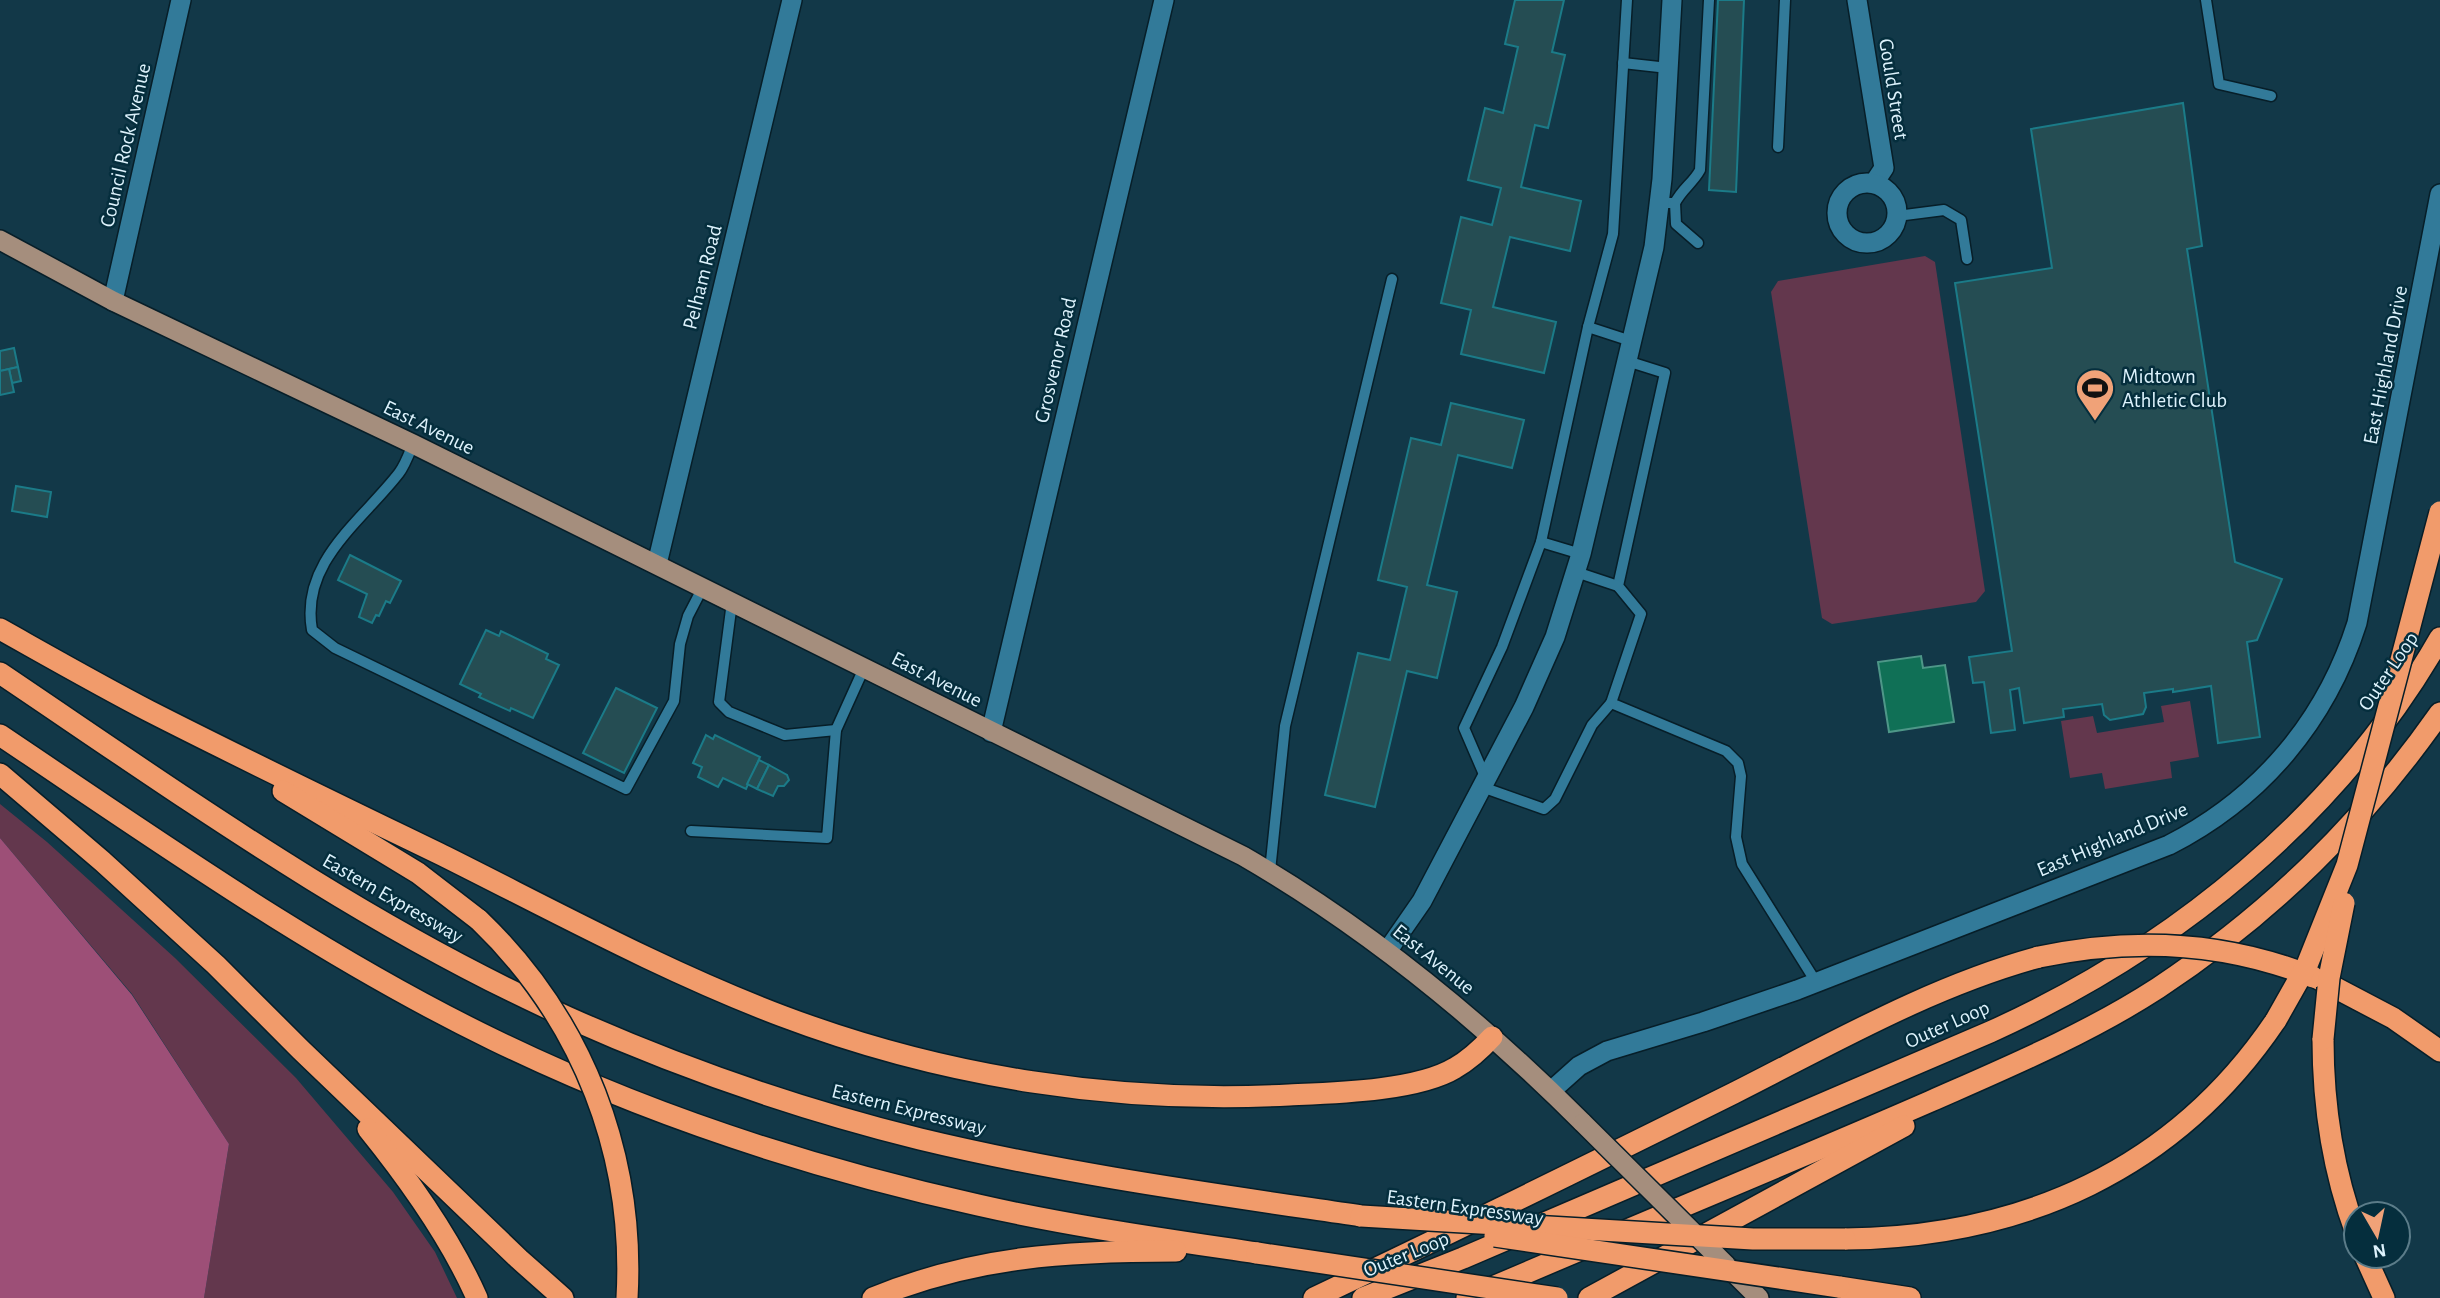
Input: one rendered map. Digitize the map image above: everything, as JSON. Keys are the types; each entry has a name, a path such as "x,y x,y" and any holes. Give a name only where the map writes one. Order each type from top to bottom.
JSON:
{"highway":[{"path":"1361,1216 1753,1239 1845,1239 1925,1234 1987,1223 2039,1208 2102,1180 2148,1152 2203,1108 2246,1060 2276,1020 2296,987 2318,940 2342,881 2358,829 2440,512"},
{"path":"0,629 147,710 405,865 479,920 518,962 554,1010 581,1058 598,1097 622,1186 627,1233 627,1298"},
{"name":"Outer Loop","path":"1363,1298 1463,1258 1990,1032 2056,1000 2120,963 2211,900 2295,825 2344,771 2390,713 2440,638"},
{"name":"Eastern Expressway","path":"0,673 244,838 370,916 524,997 671,1060 810,1109 954,1147 1098,1176 1910,1298"},
{"path":"147,710 689,977 816,1028 943,1064 1045,1084 1098,1090 1217,1097 1289,1095 1382,1087 1436,1077 1458,1067 1492,1037"},
{"path":"1589,1298 2156,989 2217,947 2263,909 2353,824 2399,769 2440,713"},
{"path":"0,736 236,894 352,964 495,1041 616,1094 766,1149 919,1191 1051,1220 1557,1298"},
{"path":"0,774 216,965 301,1050 563,1298"},
{"path":"2346,1200 2329,1130 2323,1039 2329,978 2358,829"},
{"path":"1314,1298 1529,1196 1901,1009 1987,973 2039,957 2118,945 2185,946 2249,956 2315,977 2393,1018 2440,1051"},
{"path":"301,1050 373,1136 421,1200 457,1258 477,1298"},
{"path":"1467,1298 2027,1059"},
{"path":"873,1298 947,1272 1036,1256 1149,1251 1257,1253"},
{"path":"2371,1270 2382,1294"}],"main road":[{"name":"East Avenue","path":"0,240 113,301 657,564 991,732 1177,821 1270,871 1388,950 1492,1037 1551,1091 1759,1298"}],"street":[{"name":"Council Rock Avenue","path":"113,301 181,0"},
{"name":"Pelham Road","path":"657,564 792,0"},
{"name":"Grosvenor Road","path":"991,732 1164,0"},
{"path":"1388,950 1422,901 1540,672 1555,637 1578,563 1654,247 1668,203 1668,68 1672,0"},
{"name":"Gould Street","path":"1857,0 1884,168 1874,183"},
{"path":"1874,183 1889,192 1894,199 1897,216 1889,233 1872,243 1862,243 1853,239 1840,226 1837,207 1841,198 1855,185 1874,183"},
{"name":"East Highland Drive","path":"1551,1091 1578,1066 1607,1051 1703,1022 1816,982 2169,845 2200,828 2241,799 2271,772 2298,740 2334,683 2357,623 2440,194"}],"lane":[{"path":"1541,542 1618,586 1641,614 1611,703 1592,725 1555,799 1544,809 1484,783 1464,728 1502,647 1541,542 1588,327 1613,234 1627,0"},
{"path":"1698,243 1676,224 1668,203 1700,170 1709,0"},
{"path":"1778,147 1785,0"},
{"path":"2206,0 2219,84 2271,96"},
{"path":"1623,63 1668,68"},
{"path":"1897,216 1944,210 1961,220 1967,259"},
{"path":"1270,871 1285,726 1392,279"},
{"path":"1588,327 1632,341"},
{"path":"1618,586 1665,373 1627,361"},
{"path":"413,444 401,471 331,550 314,581 309,612 312,630 335,648 626,789 674,701 680,644 688,616 703,587"},
{"path":"732,602 719,702 729,712 785,735 836,730"},
{"path":"691,831 827,838 836,730 864,668"},
{"path":"1611,703 1726,751 1738,763 1741,776 1736,837 1742,864 1816,982"}],"shaded area":[{"path":"1925,256 1935,262 1985,591 1976,602 1832,624 1822,618 1771,292 1778,281"},
{"path":"1921,656 1923,668 1945,665 1954,722 1889,732 1878,662"},
{"path":"2190,701 2199,757 2170,762 2172,778 2105,789 2102,773 2070,778 2061,721 2093,716 2097,733 2164,722 2161,706"},
{"path":"0,804 47,842 175,958 296,1078 393,1192 435,1252 457,1298 204,1298 229,1144 132,994 0,838"},
{"path":"0,838 132,995 229,1144 204,1298 0,1298"}],"building":[{"path":"1515,0 1564,0 1552,52 1565,55 1548,128 1535,125 1521,187 1581,201 1570,251 1510,237 1493,307 1556,322 1544,373 1461,354 1471,310 1441,303 1461,217 1492,225 1501,188 1468,180 1485,108 1503,113 1518,47 1505,44"},
{"path":"1718,0 1744,0 1736,192 1709,190"},
{"name":"Midtown Athletic Club","path":"2183,103 2202,246 2187,249 2235,562 2282,579 2257,640 2247,642 2260,737 2218,743 2211,686 2144,693 2146,707 2143,714 2110,720 2104,715 2102,704 2063,709 2064,717 2024,723 2019,688 2010,690 2015,730 1991,733 1984,682 1973,683 1969,657 2012,651 1955,283 2052,268 2031,129"},
{"path":"14,348 18,367 0,371 0,351"},
{"path":"18,367 21,381 12,383 9,369"},
{"path":"9,369 14,392 0,395 0,371"},
{"path":"1451,403 1524,420 1512,468 1458,455 1427,585 1457,592 1437,678 1407,671 1375,807 1325,795 1358,653 1390,660 1407,587 1378,580 1411,438 1441,445"},
{"path":"16,486 51,492 47,517 12,511"},
{"path":"350,555 401,581 390,603 386,601 379,616 376,615 372,623 359,617 367,594 338,580"},
{"path":"486,630 499,636 501,631 548,654 546,659 559,665 533,718 479,697 481,694 460,684"},
{"path":"616,688 657,708 624,773 583,753"},
{"path":"706,735 713,739 715,735 760,757 746,789 723,778 718,787 698,777 702,767 693,763"},
{"path":"759,760 769,765 757,789 747,784"},
{"path":"769,765 787,775 789,780 784,786 778,786 773,796 757,789"}],"place":[{"name":"Midtown Athletic Club","path":"2095,422"}]}
